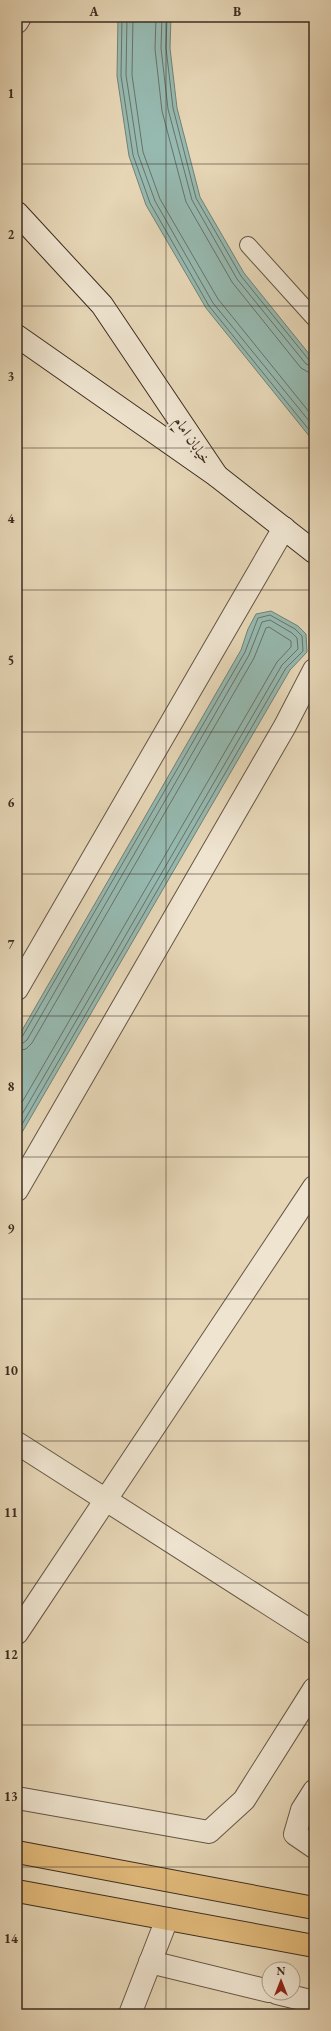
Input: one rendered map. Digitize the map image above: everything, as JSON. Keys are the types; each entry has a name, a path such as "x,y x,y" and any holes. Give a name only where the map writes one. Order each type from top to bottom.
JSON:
{"highway":[{"path":"17,1852 314,1908"},
{"path":"17,1891 314,1946"}],"street":[{"path":"17,22 20,17"},
{"name":"خیابان امام","path":"17,214 102,305 217,476"},
{"name":"خیابان امام","path":"17,336 217,476"},
{"path":"217,476 314,552"},
{"path":"17,989 284,528"},
{"path":"17,1190 285,726 314,670"},
{"path":"17,1633 314,1187"},
{"path":"17,1443 314,1633"},
{"path":"17,1798 209,1832 244,1800 314,1689"},
{"path":"314,1791 302,1810 295,1834 314,1848"},
{"path":"130,2014 167,1919"},
{"path":"150,1962 261,1989"},
{"path":"301,1999 314,2002"}],"lane":[{"path":"248,245 314,318"}],"water":[{"path":"118,17 171,17 170,48 177,108 200,197 244,273 314,360 314,442 206,308 146,205 129,156 117,76"},
{"path":"271,611 298,626 306,634 307,652 290,670 17,1141 17,1039 241,650 248,629 256,614"}]}
